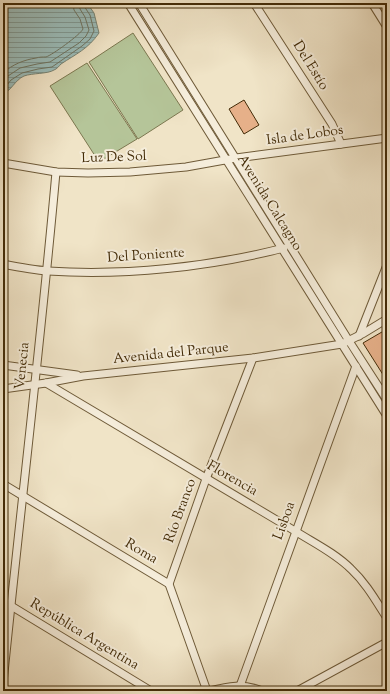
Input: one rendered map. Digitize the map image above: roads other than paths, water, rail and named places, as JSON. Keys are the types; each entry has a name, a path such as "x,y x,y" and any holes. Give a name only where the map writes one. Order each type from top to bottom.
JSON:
{"street":[{"name":"Avenida Calcagno","path":"128,3 282,249 345,342 387,400"},
{"name":"Avenida Calcagno","path":"139,3 290,246 345,342 356,366 387,416"},
{"name":"Del Estío","path":"254,3 332,124 341,144"},
{"path":"372,3 387,27"},
{"name":"Isla de Lobos","path":"226,160 387,138"},
{"name":"Luz De Sol","path":"3,163 56,172 88,173 130,172 186,167 226,160"},
{"name":"Venecia","path":"3,683 10,606 47,271 56,172"},
{"name":"Del Poniente","path":"3,264 47,271 108,272 181,267 259,255 290,246"},
{"path":"359,336 387,265"},
{"name":"Avenida del Parque","path":"3,389 83,376 253,358 345,342 359,336 387,319"},
{"name":"Río Branco","path":"169,584 206,479 253,358"},
{"path":"3,365 83,376"},
{"name":"Lisboa","path":"240,686 356,366"},
{"name":"Florencia","path":"46,383 333,555 351,569 370,592 387,618"},
{"name":"Roma","path":"3,484 169,584"},
{"path":"169,584 208,691 240,686 251,686 262,691"},
{"name":"República Argentina","path":"3,601 150,691"},
{"path":"297,691 387,642"}],"water":[{"path":"3,3 87,3 94,13 99,33 86,47 56,69 48,72 24,76 3,94"}]}
